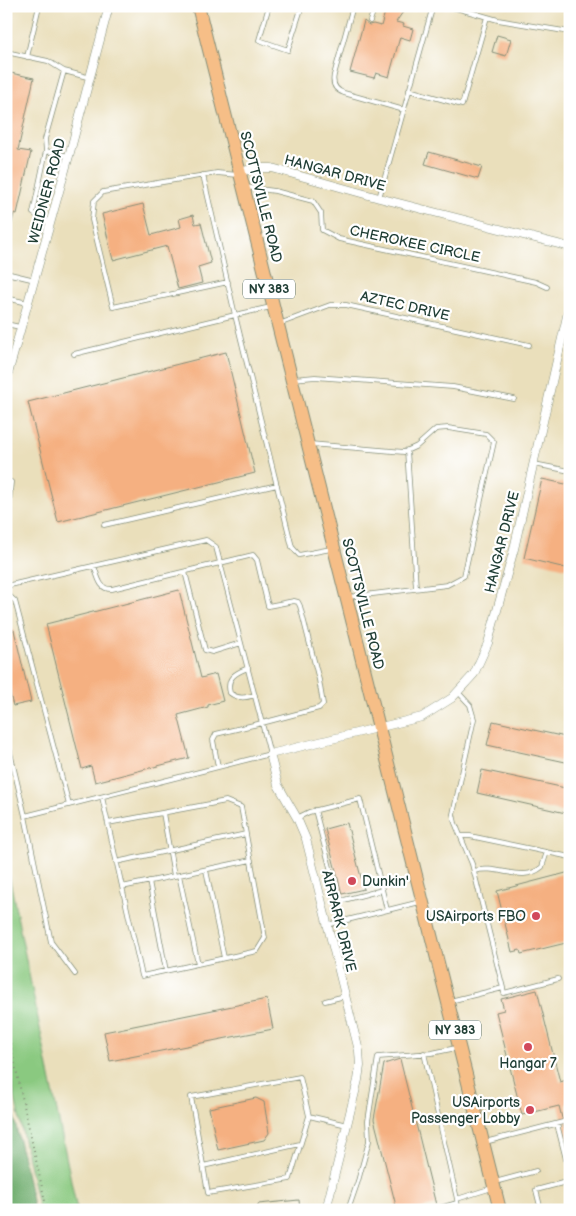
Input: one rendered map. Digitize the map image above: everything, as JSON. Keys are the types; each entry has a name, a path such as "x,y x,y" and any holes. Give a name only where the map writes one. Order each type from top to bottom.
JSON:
{"main road":[{"name":"SCOTTSVILLE ROAD","path":"198,6 500,1210"}],"street":[{"name":"WEIDNER ROAD","path":"6,381 10,354 28,303 51,224 109,6"},
{"name":"HANGAR DRIVE","path":"241,178 257,168 272,168 379,198 570,247"},
{"name":"HANGAR DRIVE","path":"378,728 422,717 438,708 458,692 474,674 488,643 514,549 570,303"},
{"path":"270,754 378,728"},
{"name":"AIRPARK DRIVE","path":"270,754 280,790 297,818 308,846 357,1043 360,1066 326,1210"}],"lane":[{"path":"6,18 9,6"},
{"path":"27,57 39,6"},
{"path":"269,6 259,40 288,50 302,6"},
{"path":"354,6 334,75 335,87 344,93 404,110"},
{"path":"370,21 375,6"},
{"path":"379,198 433,6"},
{"path":"449,6 505,21 570,32"},
{"path":"409,90 462,105 487,17"},
{"path":"6,52 48,61 64,70 91,78"},
{"path":"51,224 33,213 46,152 45,139 64,70"},
{"path":"46,152 69,156"},
{"path":"228,282 113,307 92,220 94,201 104,192 203,175 217,173 241,178"},
{"path":"203,175 292,547 300,555 334,549"},
{"name":"CHEROKEE CIRCLE","path":"241,178 275,191 312,201 321,213 322,230 339,239 536,282 547,287"},
{"path":"6,273 35,280"},
{"path":"6,298 28,303"},
{"name":"AZTEC DRIVE","path":"278,325 330,305 346,305 529,345"},
{"path":"74,354 273,306"},
{"path":"6,324 20,327"},
{"path":"291,379 315,377 453,387 514,399"},
{"path":"307,444 404,452 417,446 436,429 448,428 486,434 494,442 464,576 447,585 346,597"},
{"path":"407,450 416,588"},
{"path":"534,464 570,471"},
{"path":"6,532 11,482"},
{"path":"104,526 277,485"},
{"path":"6,586 206,540 216,546 270,754 25,816"},
{"path":"94,566 101,585 106,590 185,572 250,554 254,556 268,606 298,602 319,680 323,704 319,708 214,735 213,740 218,767"},
{"path":"185,572 204,650 212,652 241,643"},
{"path":"6,593 15,601 69,805"},
{"path":"248,668 236,672 228,686 230,693 235,697 255,696"},
{"path":"458,692 470,705 474,719 453,810 455,823 474,871 504,993 558,979"},
{"path":"6,735 51,942 75,974"},
{"path":"102,797 142,976 256,951 265,938 241,808 226,801 108,823"},
{"path":"297,818 315,810 360,800 387,910"},
{"path":"315,810 338,898 344,900 382,890"},
{"path":"163,813 169,850 198,964"},
{"path":"116,862 246,834"},
{"path":"461,836 470,836 570,857"},
{"path":"474,871 490,868 521,875 530,874 542,867 547,852"},
{"path":"122,887 251,860"},
{"path":"206,870 224,958"},
{"path":"149,881 166,971"},
{"path":"327,925 422,902"},
{"path":"448,1002 503,988"},
{"path":"325,1001 345,996"},
{"path":"348,1210 369,1141 368,1121 378,1057 424,1053 459,1047"},
{"path":"424,1053 458,1210"},
{"path":"300,1077 309,1116 300,1144 290,1179 208,1193 191,1097 300,1077"},
{"path":"309,1116 347,1125"},
{"path":"483,1142 563,1122"},
{"path":"557,1124 570,1175"},
{"path":"203,1166 300,1144"},
{"path":"433,1210 494,1185 536,1171"},
{"path":"540,1210 536,1190 570,1181"}],"path":[{"path":"6,1024 47,1210"}],"green space":[{"path":"6,861 77,1210 39,1210 6,1056"},
{"path":"6,1079 34,1210 6,1210"}],"building":[{"path":"386,6 407,6 396,22 413,29 410,40 400,37 389,77 376,73 374,78 350,72 364,21 369,25 381,26 387,11"},
{"path":"497,35 511,39 506,56 492,52"},
{"path":"6,72 34,78 18,150 31,152 17,214 14,213 10,232 6,232"},
{"path":"429,152 482,167 478,179 425,164"},
{"path":"143,204 151,235 181,227 179,219 193,215 195,224 201,223 211,263 198,267 202,283 178,289 167,246 113,260 102,214"},
{"path":"226,352 255,473 58,522 28,402"},
{"path":"542,479 570,485 570,569 524,558"},
{"path":"179,590 201,678 216,674 223,701 178,715 189,758 95,782 91,766 82,769 46,624"},
{"path":"14,630 31,702 13,706 6,678 6,631"},
{"path":"493,721 570,738 570,763 487,745"},
{"path":"482,770 570,789 570,814 477,793"},
{"path":"347,823 364,889 342,894 325,829"},
{"name":"USAirports FBO","path":"570,872 570,942 521,954 520,950 512,952 497,891"},
{"name":"Hangar 7","path":"537,990 560,1082 570,1079 570,1103 566,1104 570,1118 570,1137 567,1137 564,1126 567,1122 562,1118 559,1106 522,1115 496,1012 504,1010 501,999"},
{"path":"267,999 273,1029 110,1061 104,1032"},
{"path":"400,1059 436,1205 416,1210 397,1210 374,1119 384,1064"},
{"path":"256,1098 264,1102 269,1133 264,1140 218,1150 209,1108"},
{"path":"299,1200 300,1210 258,1210 258,1204"}],"place":[{"name":"Dunkin'","path":"352,881"},
{"name":"USAirports FBO","path":"536,916"},
{"name":"Hangar 7","path":"528,1047"},
{"name":"USAirports Passenger Lobby","path":"530,1110"}]}
